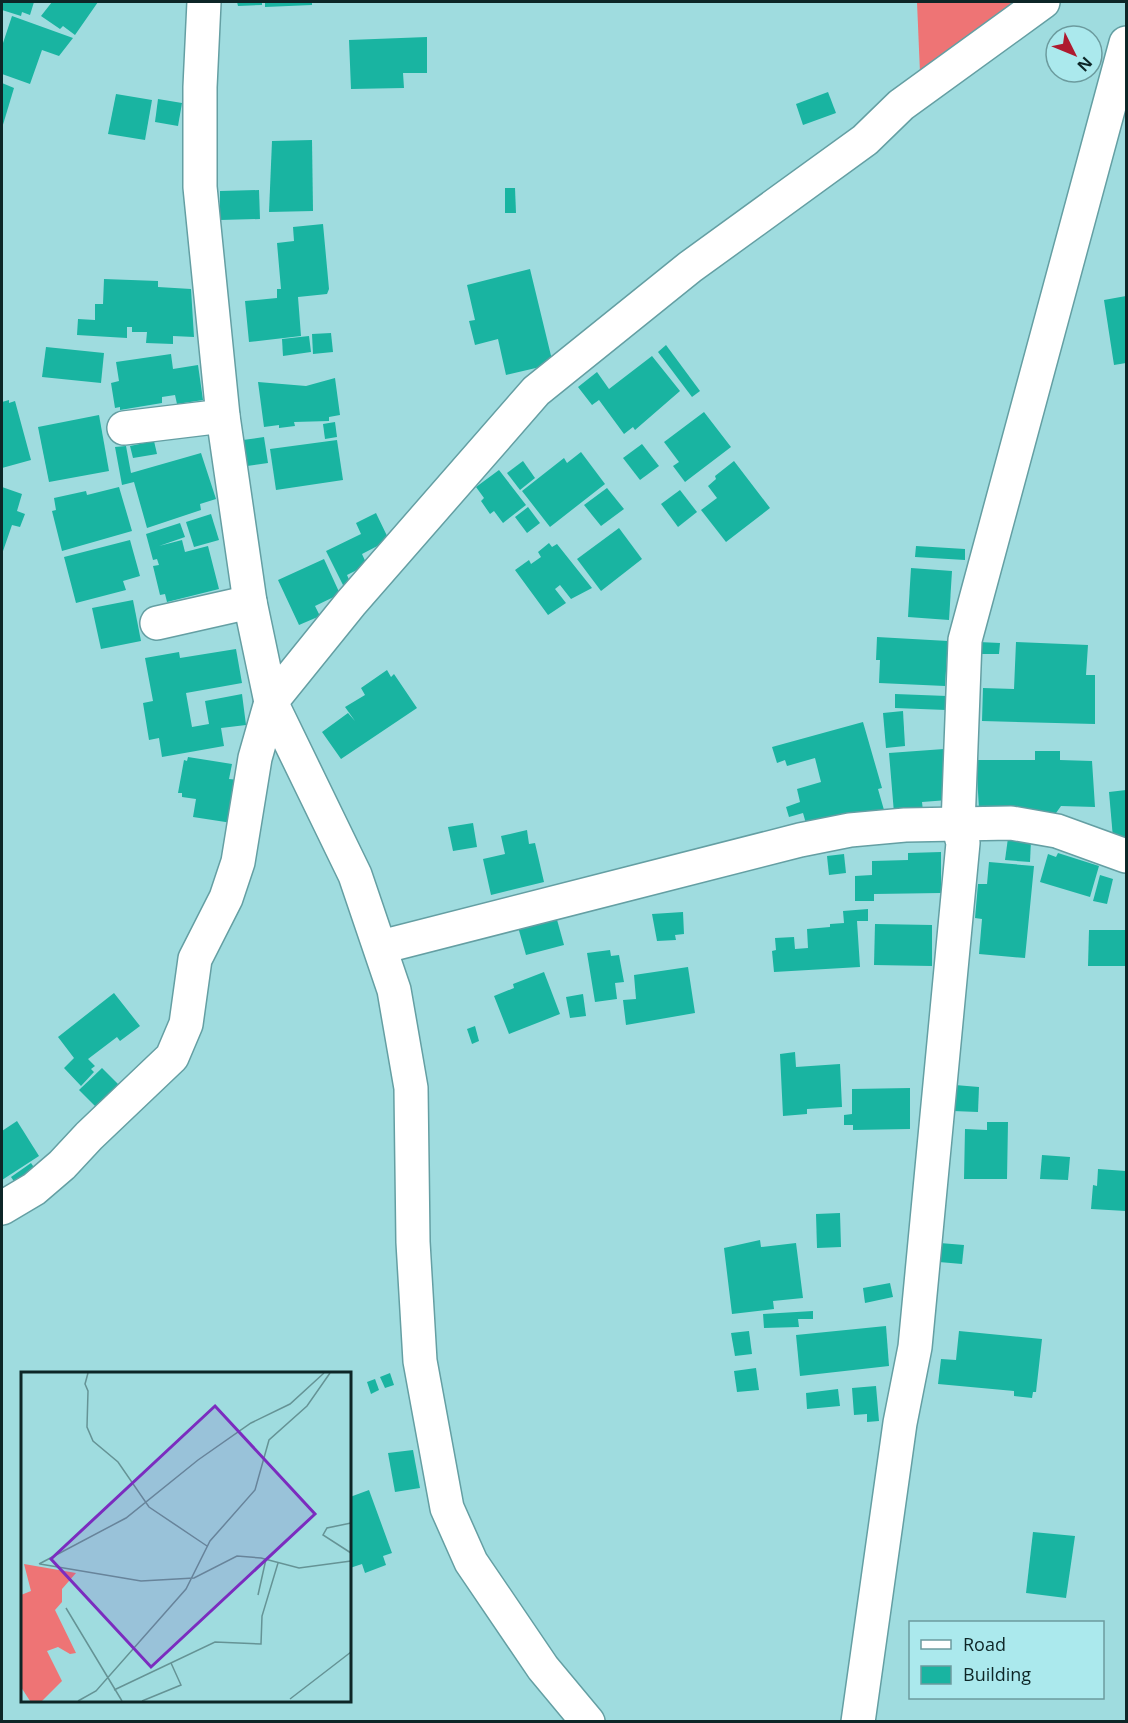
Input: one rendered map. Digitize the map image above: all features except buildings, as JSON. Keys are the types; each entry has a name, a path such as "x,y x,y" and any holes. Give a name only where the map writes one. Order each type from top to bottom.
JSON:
{"street":[{"path":"204,2 200,87 200,187 223,416 250,602 271,702 355,875 394,990 411,1088 413,1242 420,1361 447,1509 471,1562 543,1668 588,1722"},
{"path":"2,1208 34,1190 172,1057 186,1024 195,959 226,898 238,862 255,758 271,702 351,603 536,391 690,267 865,140 902,105 1043,2"},
{"path":"858,1722 900,1423 915,1347 963,843 958,825 965,640 1126,43"},
{"path":"124,428 223,416"},
{"path":"157,623 250,602"},
{"path":"381,947 800,840 850,830 905,825 1011,823 1035,826 1126,856"}],"shaded area":[{"path":"917,2 1014,2 920,73"}]}
